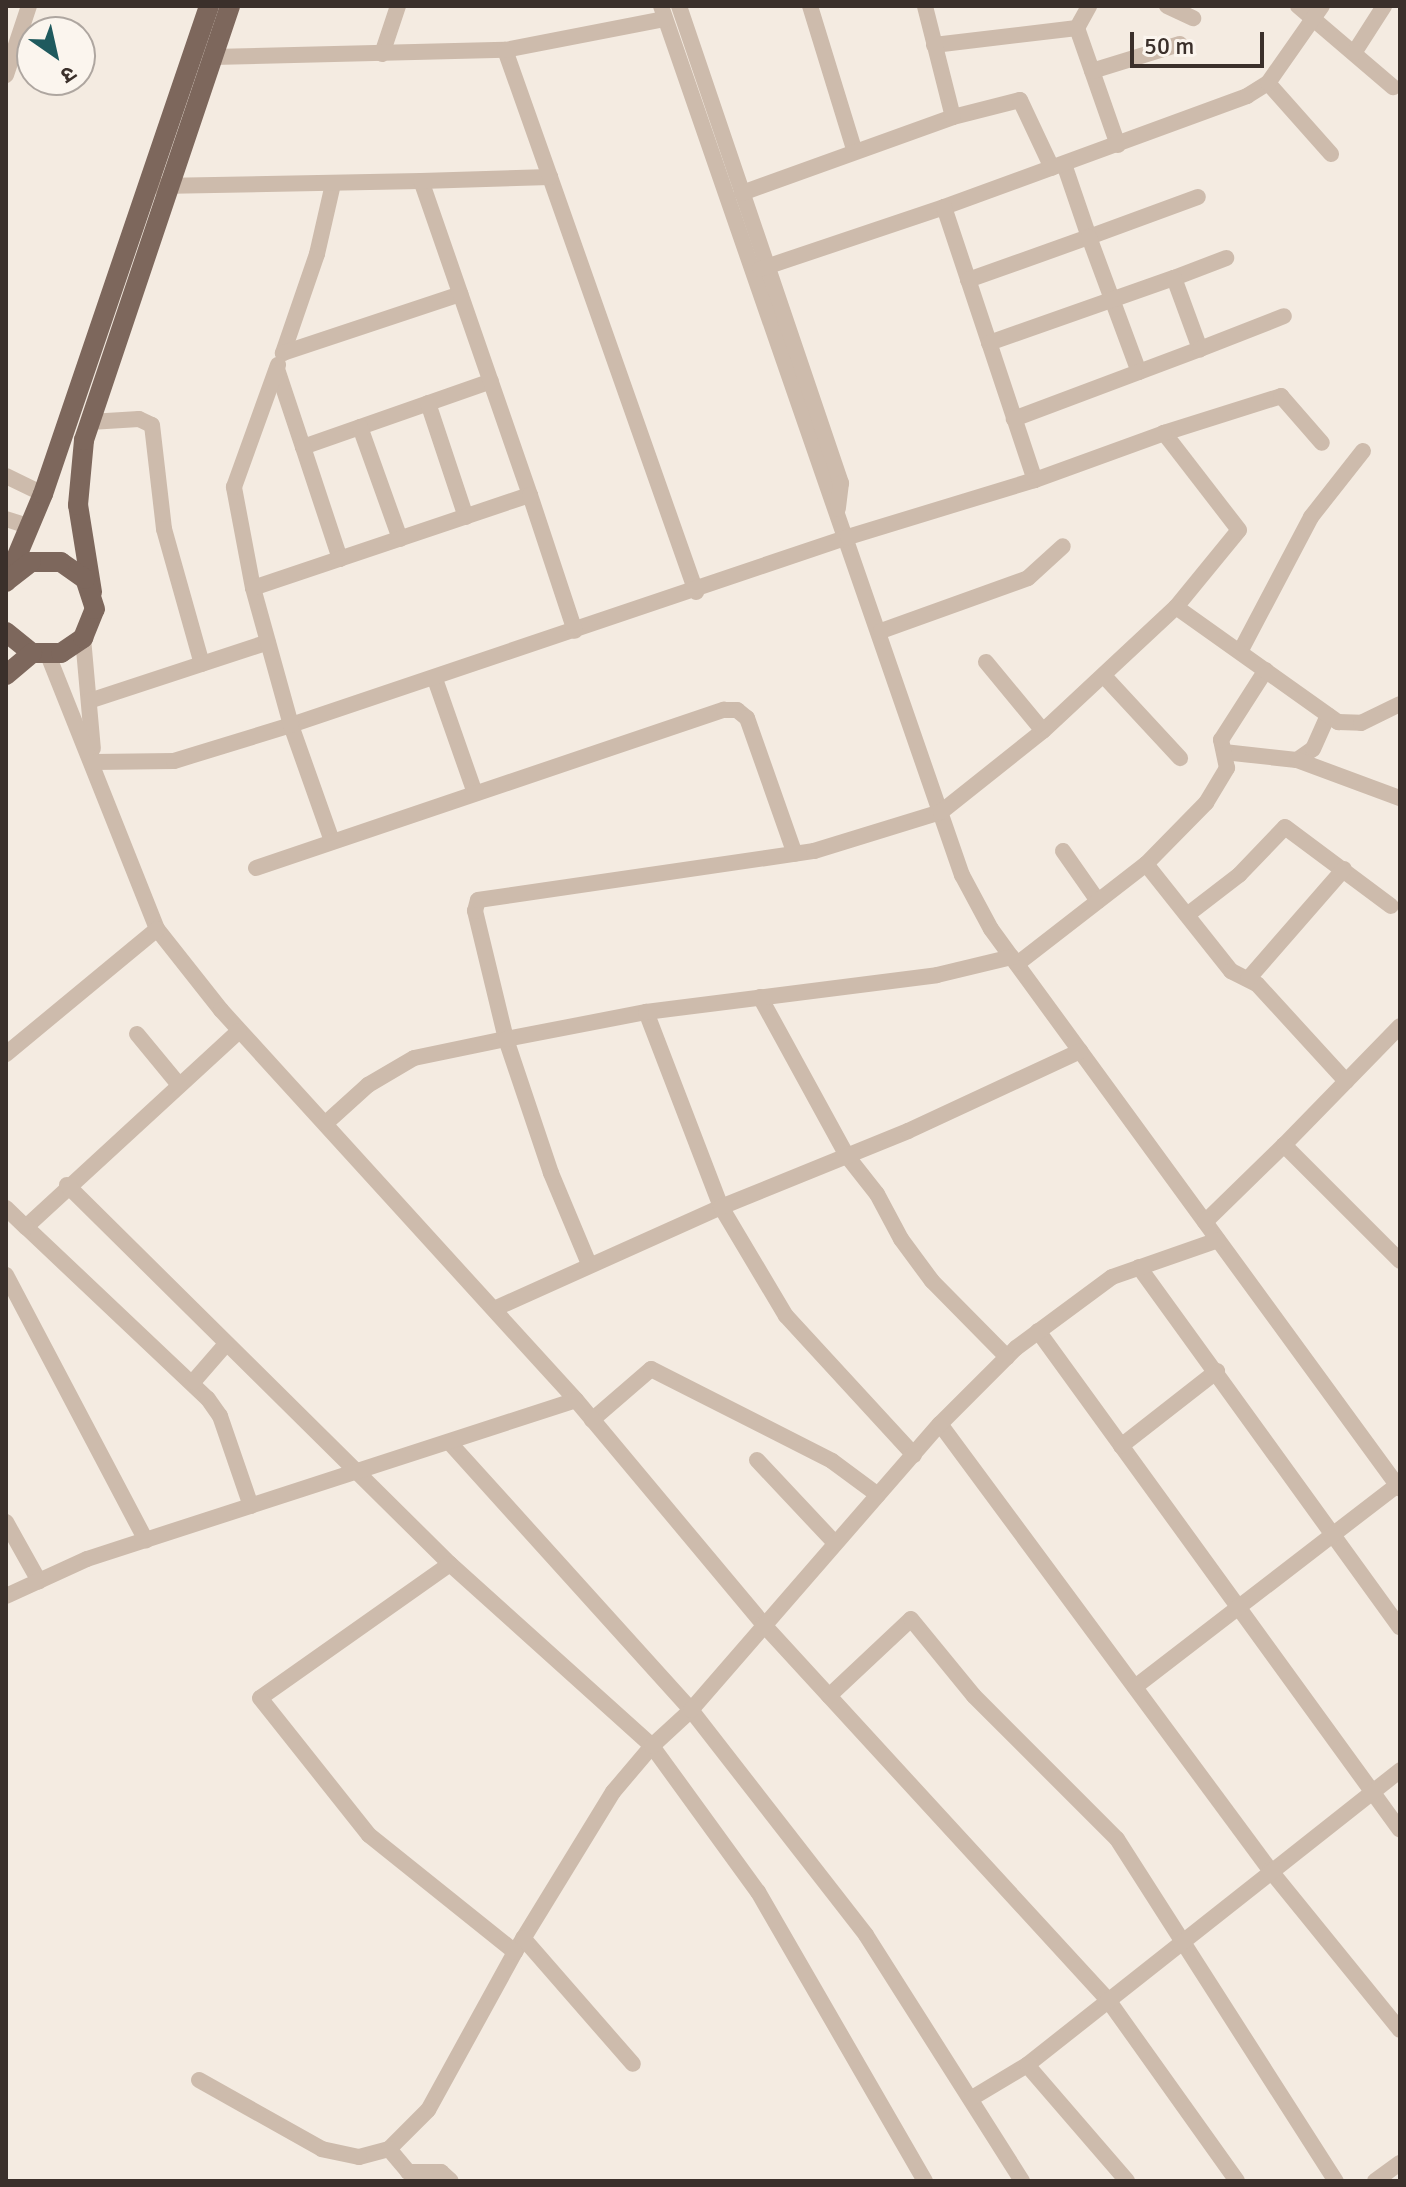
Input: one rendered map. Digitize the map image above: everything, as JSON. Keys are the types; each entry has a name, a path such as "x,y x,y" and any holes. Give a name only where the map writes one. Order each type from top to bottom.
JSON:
{"main road":[{"path":"6,583 43,494 209,6"},
{"path":"6,675 40,654 83,638 95,609 77,472 90,422 230,6"},
{"path":"6,583 18,569 46,560 75,569 92,592"},
{"path":"6,632 40,654"}],"street":[{"path":"6,75 29,6"},
{"path":"382,54 398,6"},
{"path":"679,6 742,193 760,269"},
{"path":"810,6 854,149"},
{"path":"925,6 953,117"},
{"path":"1089,6 1077,28 1118,145"},
{"path":"1167,6 1193,18"},
{"path":"1298,6 1318,13 1354,53 1393,87"},
{"path":"1354,53 1384,6"},
{"path":"213,57 505,50 663,12 760,269 962,875 1014,960 1398,1487 1135,1687"},
{"path":"760,269 1118,145 1268,83 1318,13"},
{"path":"934,45 1077,28"},
{"path":"1092,71 1180,44"},
{"path":"505,50 696,592"},
{"path":"1268,83 1331,154"},
{"path":"742,193 854,149 953,117 1020,100 1058,166 1089,237 1139,372"},
{"path":"148,185 333,184 550,177"},
{"path":"421,181 575,631"},
{"path":"332,841 291,725 253,588 234,487 317,254 333,184"},
{"path":"968,280 1198,197"},
{"path":"944,207 1035,480"},
{"path":"989,343 1226,258"},
{"path":"1174,278 1200,349"},
{"path":"280,361 460,294"},
{"path":"1014,419 1284,316"},
{"path":"280,361 303,447 340,559"},
{"path":"303,447 491,381"},
{"path":"94,762 174,761 291,725 696,592 848,537 1035,480 1164,433 1281,396 1322,443"},
{"path":"428,403 466,517"},
{"path":"90,422 139,419 152,425 164,529 202,664"},
{"path":"360,427 400,539"},
{"path":"589,1264 551,1173 506,1039 475,911 478,900 795,854 941,812 1043,731 1104,676 1176,607 1239,530 1164,433"},
{"path":"1241,650 1311,517 1363,451"},
{"path":"6,476 43,494"},
{"path":"253,588 530,495"},
{"path":"6,519 30,527"},
{"path":"881,631 1028,578 1063,546"},
{"path":"1176,607 1241,650 1338,722 1361,723 1400,704"},
{"path":"83,638 94,762"},
{"path":"89,701 268,642"},
{"path":"40,654 94,762 157,929 239,1031 576,1400 763,1624 1108,2000 1237,2181"},
{"path":"986,662 1043,731"},
{"path":"326,1123 368,1085 414,1058 646,1012 937,975 1014,960 1146,864 1206,803 1227,768 1221,740 1266,670"},
{"path":"1104,676 1180,758"},
{"path":"435,679 475,793"},
{"path":"256,868 475,793 737,710 747,718 795,854"},
{"path":"1297,760 1313,749 1328,715"},
{"path":"1224,752 1297,760 1400,798"},
{"path":"1187,915 1239,875 1285,827 1391,906"},
{"path":"1063,851 1098,901"},
{"path":"1146,864 1231,971 1248,979 1346,1081"},
{"path":"1248,979 1344,869"},
{"path":"6,1054 157,929"},
{"path":"760,997 847,1156 932,1281 1007,1357"},
{"path":"646,1012 721,1207 786,1316 914,1455"},
{"path":"1205,1222 1400,1026"},
{"path":"26,1227 67,1185 239,1031"},
{"path":"137,1034 179,1085"},
{"path":"494,1309 589,1264 847,1156 1080,1051"},
{"path":"1284,1145 1400,1261"},
{"path":"67,1185 354,1472 450,1564 652,1746 758,1892 925,2181"},
{"path":"6,1208 193,1382 220,1416 251,1506"},
{"path":"199,2080 322,2149 359,2157 389,2149 428,2110 519,1945 613,1792 652,1746 691,1710 940,1424 1007,1357 1112,1277 1218,1240"},
{"path":"1139,1267 1400,1627"},
{"path":"6,1275 146,1540"},
{"path":"1038,1331 1400,1830"},
{"path":"193,1382 226,1344"},
{"path":"592,1420 651,1369 832,1461 878,1495"},
{"path":"1121,1446 1217,1371"},
{"path":"6,1596 146,1540 576,1400"},
{"path":"940,1424 1270,1870 1400,2030"},
{"path":"449,1442 691,1710 866,1935 1022,2181"},
{"path":"757,1460 835,1543"},
{"path":"6,1522 39,1581"},
{"path":"450,1564 260,1698 369,1835 519,1945 633,2064"},
{"path":"829,1696 911,1619 974,1696 1117,1839 1185,1940 1256,2064 1336,2181"},
{"path":"972,2098 1027,2065 1400,1770"},
{"path":"1027,2065 1127,2181"},
{"path":"389,2149 408,2172 441,2172 451,2181"},
{"path":"1375,2181 1400,2163"}]}
